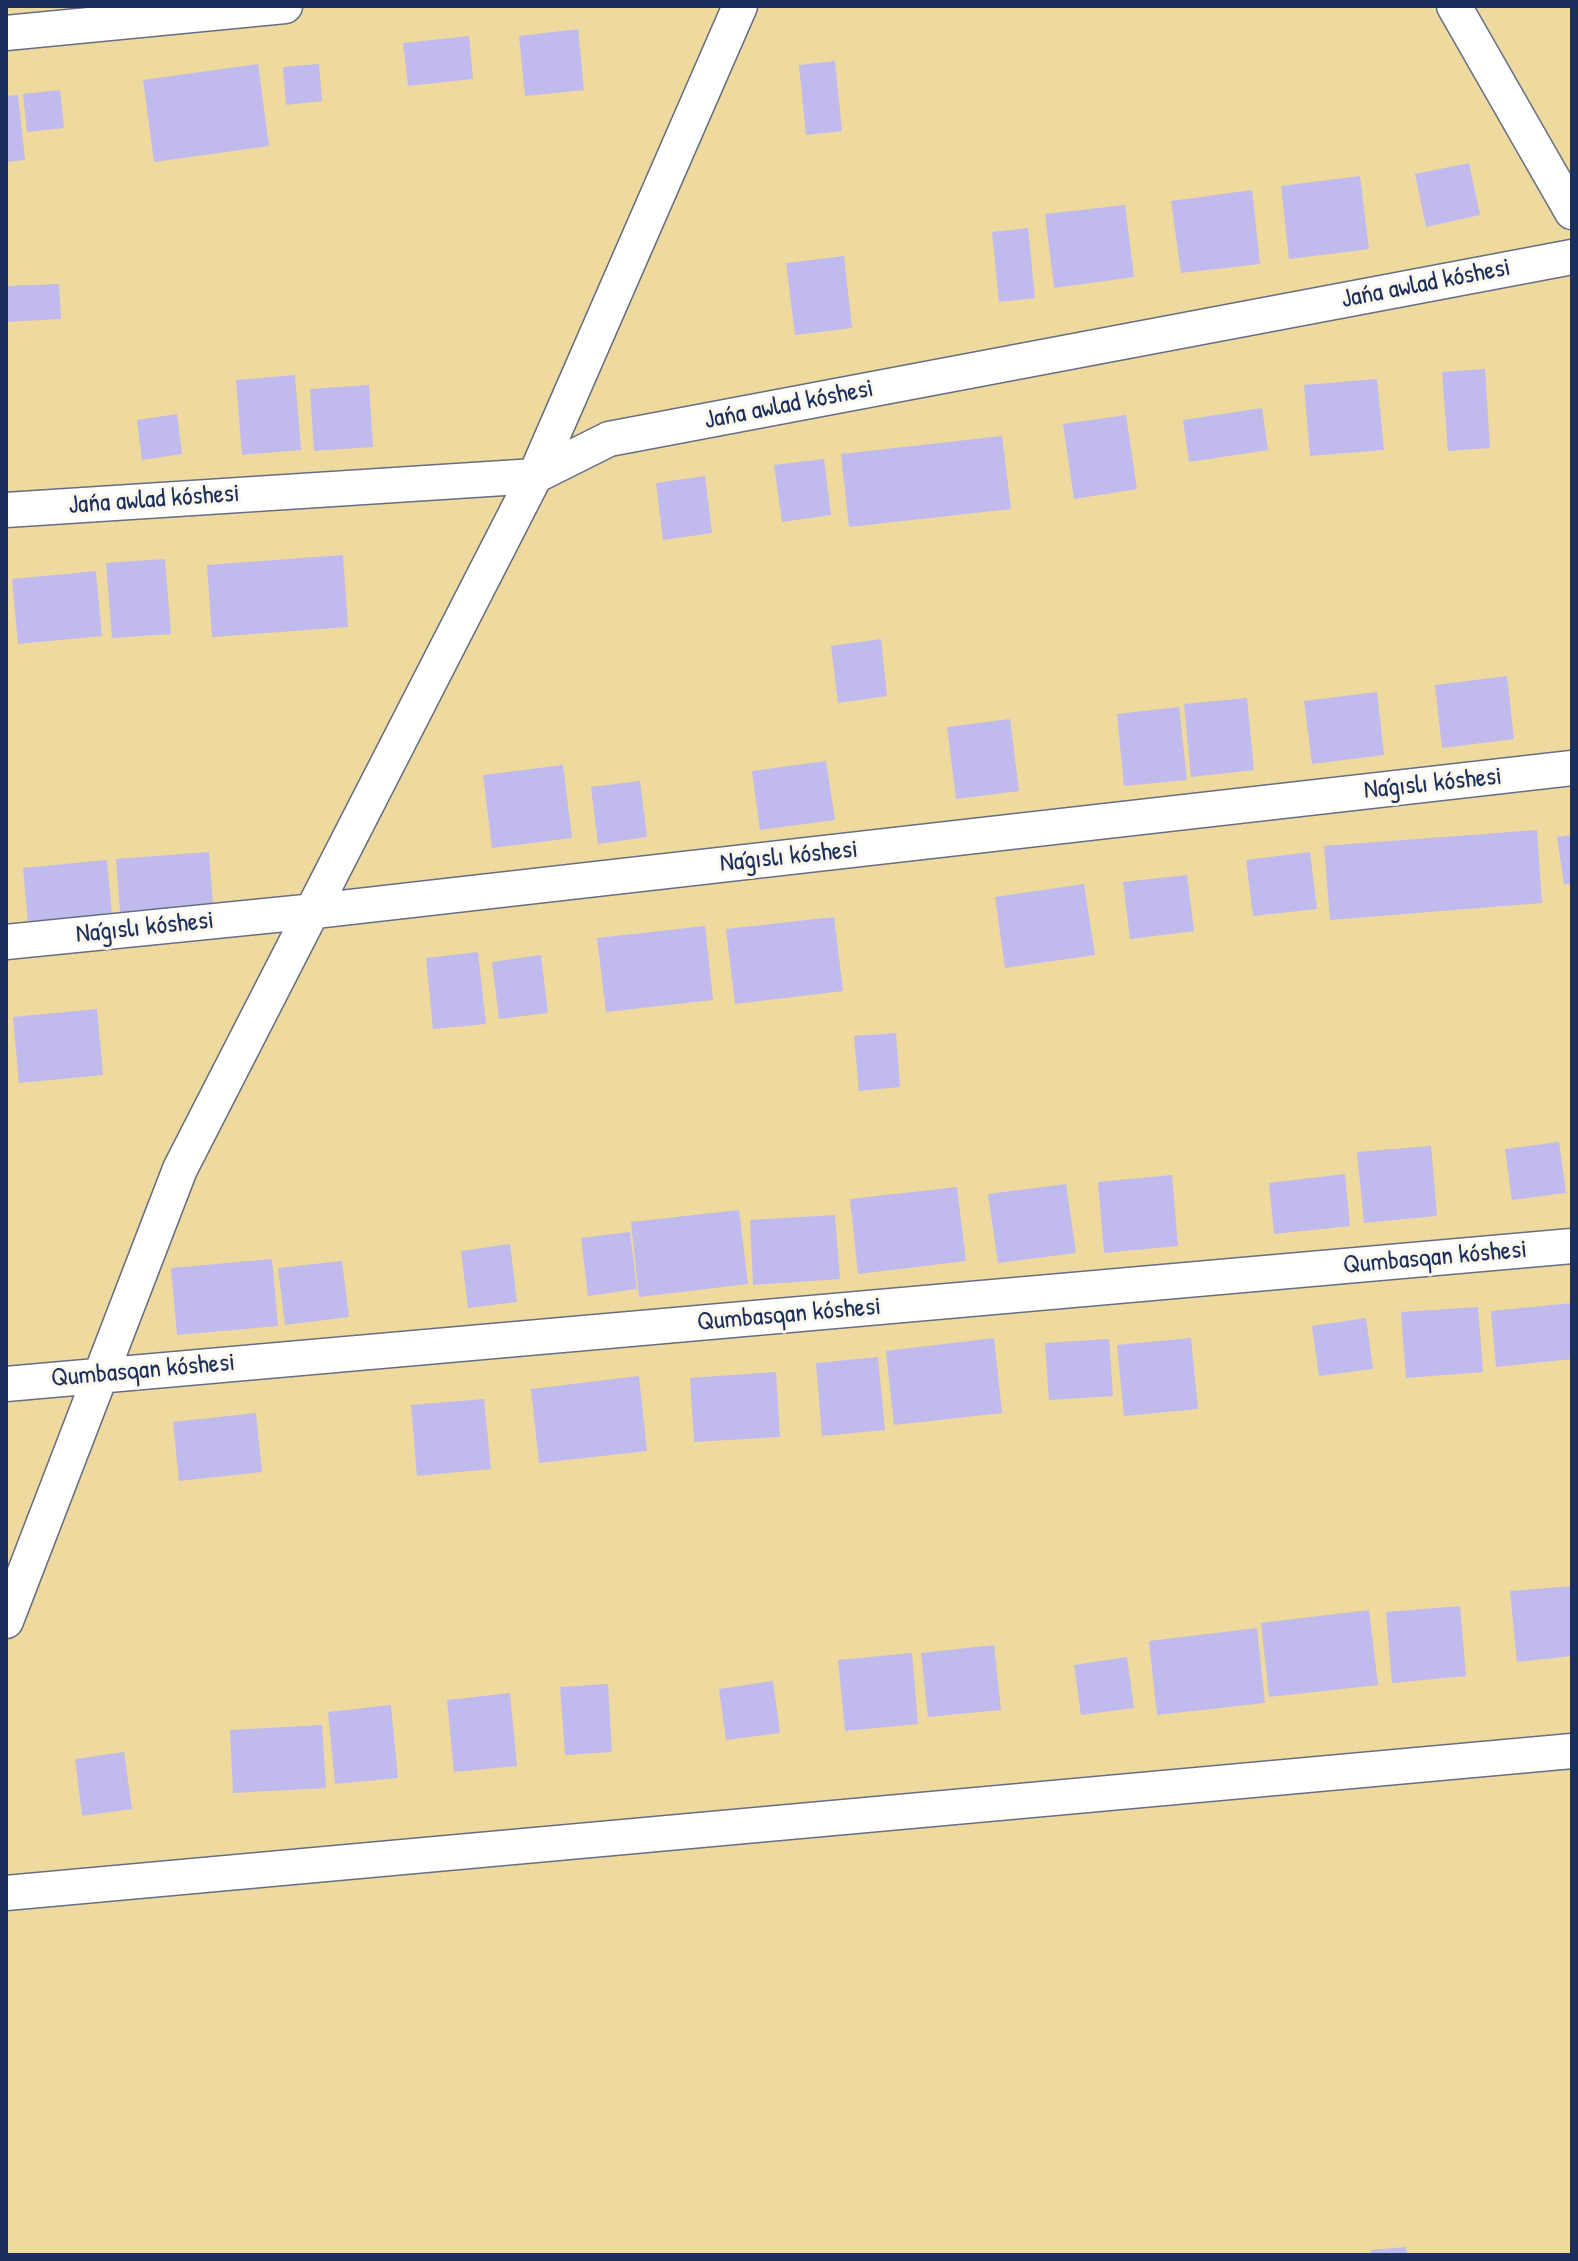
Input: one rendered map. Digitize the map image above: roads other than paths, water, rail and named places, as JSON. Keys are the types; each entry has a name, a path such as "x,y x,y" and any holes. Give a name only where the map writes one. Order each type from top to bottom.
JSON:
{"street":[{"path":"6,33 285,6"},
{"path":"6,1621 180,1169 315,911 535,476 740,6"},
{"path":"1454,6 1572,212"},
{"name":"Jańa awlad kóshesi","path":"6,510 535,476 609,439 1572,257"},
{"name":"Naǵıslı kóshesi","path":"6,942 315,911 1572,768"},
{"name":"Qumbasqan kóshesi","path":"6,1384 1572,1246"},
{"path":"6,1893 1572,1751"}]}
